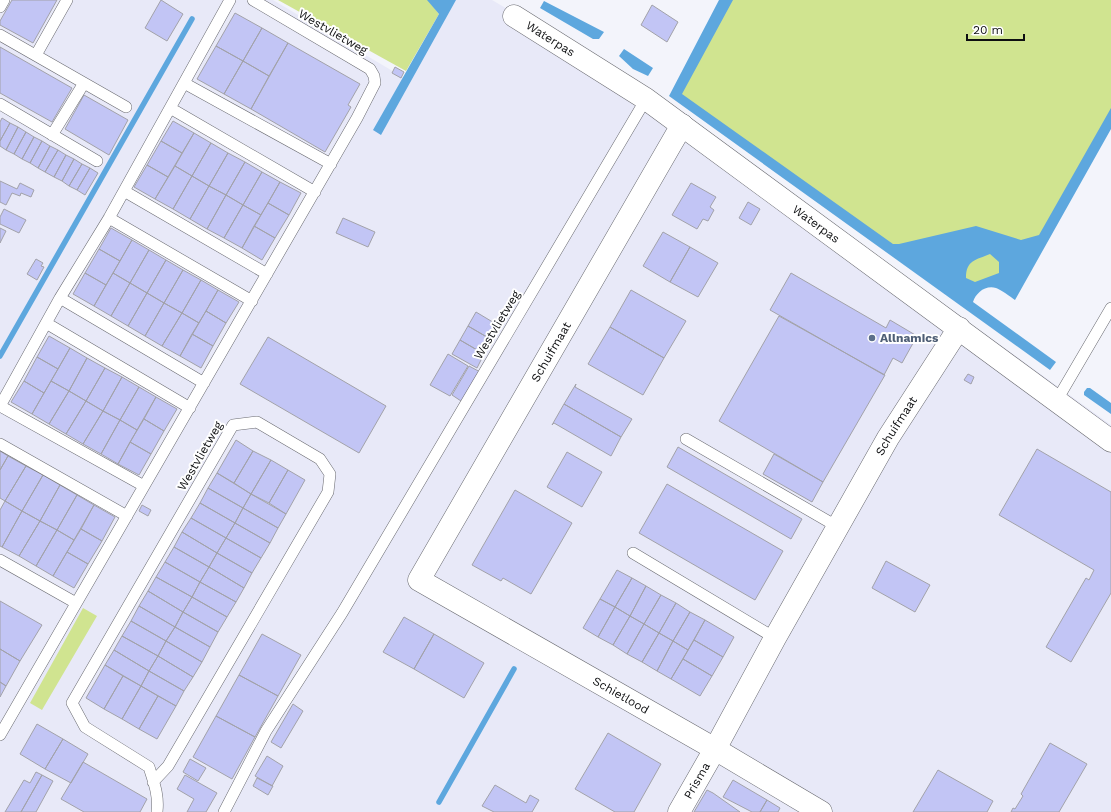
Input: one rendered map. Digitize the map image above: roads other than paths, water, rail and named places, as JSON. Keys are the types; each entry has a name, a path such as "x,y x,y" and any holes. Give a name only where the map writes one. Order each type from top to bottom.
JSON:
{"street":[{"name":"Waterpas","path":"514,16 646,98 1111,441"},
{"name":"Schuifmaat","path":"419,580 682,125"},
{"name":"Schuifmaat","path":"715,749 775,638 888,438 959,328"},
{"name":"Schietlood","path":"419,580 715,749 821,812"},
{"name":"Prisma","path":"679,812 715,749"}],"lane":[{"path":"0,8 4,0"},
{"path":"36,55 66,0"},
{"path":"144,486 0,406 60,298 109,218 230,0"},
{"name":"Westvlietweg","path":"0,736 315,192 375,83 374,76 370,69 253,0"},
{"path":"0,35 126,107"},
{"path":"52,134 84,83"},
{"path":"184,83 331,164"},
{"name":"Westvlietweg","path":"224,812 266,731 342,613 646,98"},
{"path":"0,104 97,161"},
{"path":"170,108 315,192"},
{"path":"124,191 267,274"},
{"path":"109,218 252,300"},
{"path":"60,298 204,383"},
{"path":"1057,400 1111,308"},
{"path":"46,323 190,408"},
{"name":"Westvlietweg","path":"153,782 168,766 328,492 330,474 320,459 257,422 233,425 72,703 85,727 149,767 153,782 158,800 157,812"},
{"path":"686,439 838,527"},
{"path":"0,444 127,516"},
{"path":"633,553 775,638"},
{"path":"0,560 76,603"}],"water":[{"path":"427,0 456,0 381,135 373,130 439,14"},
{"path":"719,0 733,0 682,94 893,244 899,244 976,226 1021,240 1039,235 1111,108 1111,129 1015,300 1000,290 992,287 982,290 973,302 1056,362 1050,370 669,96","holes":["990,254 999,262 999,273 975,282 966,278 966,272 970,264 976,259"]},
{"path":"544,1 604,32 599,39 593,39 540,8"},
{"path":"624,49 653,68 648,76 633,69 619,56"},
{"path":"1087,388 1090,388 1111,403 1111,414 1084,395"}],"waterway":[{"path":"0,356 192,19"},
{"path":"439,802 514,669"}],"place":[{"name":"Allnamics","path":"872,338"}]}
